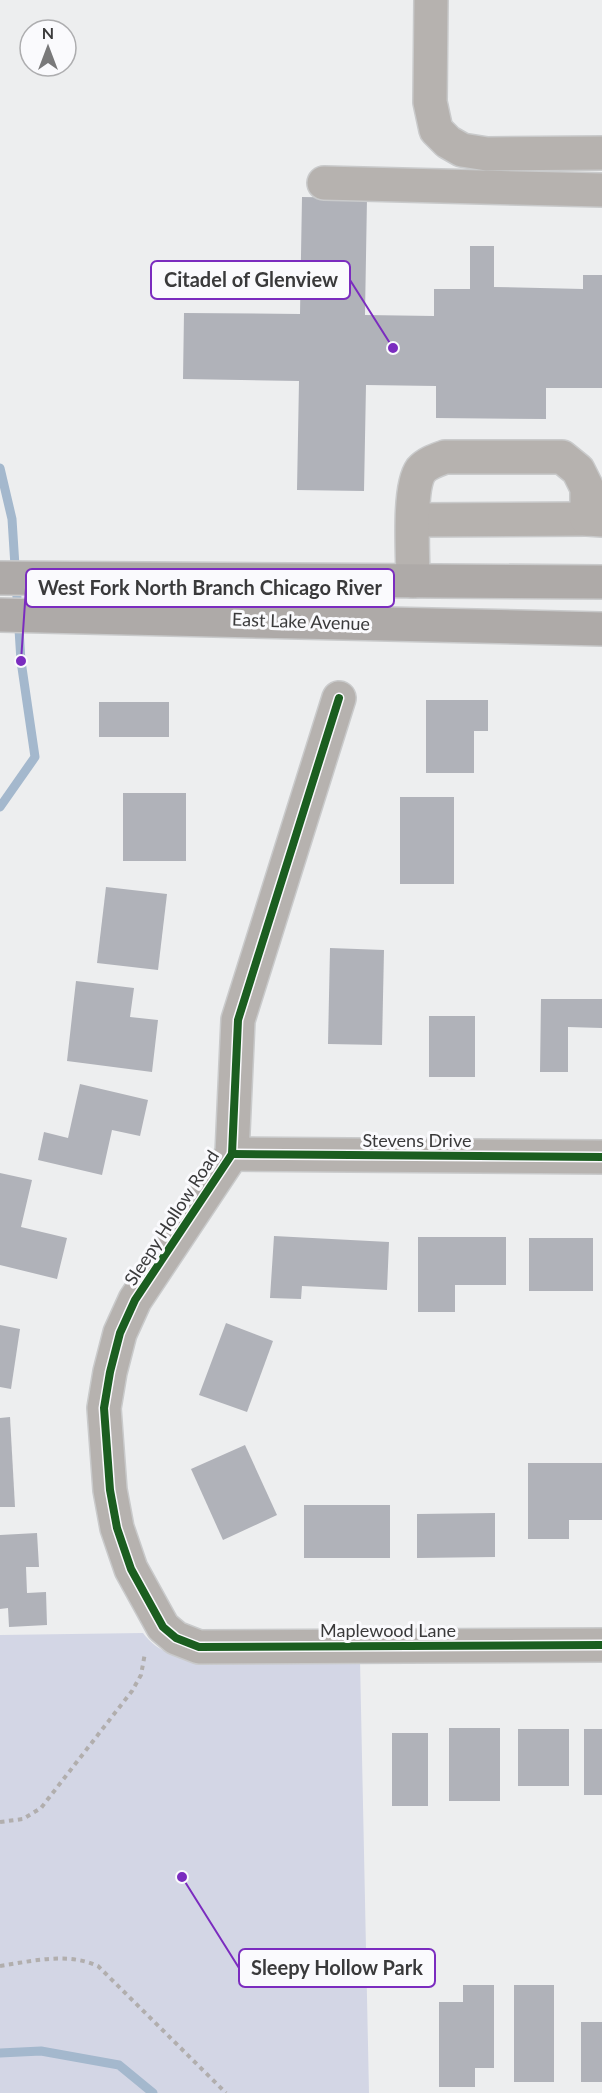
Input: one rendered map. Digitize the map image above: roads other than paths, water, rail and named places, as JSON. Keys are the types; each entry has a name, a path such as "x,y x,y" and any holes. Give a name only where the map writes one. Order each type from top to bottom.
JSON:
{"main road":[{"path":"0,578 602,582"},
{"name":"East Lake Avenue","path":"0,615 602,629"}],"street":[{"path":"431,0 429,102 436,130 448,142 462,150 487,154 602,153"},
{"path":"324,183 602,190"},
{"path":"413,581 414,485 422,469 435,460 445,457 561,457 578,470 587,488 595,519 414,520"},
{"name":"Sleepy Hollow Road","path":"176,1638 162,1627 151,1607 131,1569 117,1528 110,1490 104,1408 110,1372 120,1333 135,1300 232,1154 238,1020 339,698"},
{"name":"Stevens Drive","path":"232,1154 602,1157"},
{"name":"Maplewood Lane","path":"176,1638 199,1647 602,1645"}],"waterway":[{"path":"0,468 12,519 21,661 35,757 0,807"},
{"path":"0,2053 41,2051 119,2065 153,2093"}],"place":[{"name":"Citadel of Glenview","path":"393,348"},
{"name":"West Fork North Branch Chicago River","path":"21,661"},
{"name":"Sleepy Hollow Park","path":"182,1877"}]}
